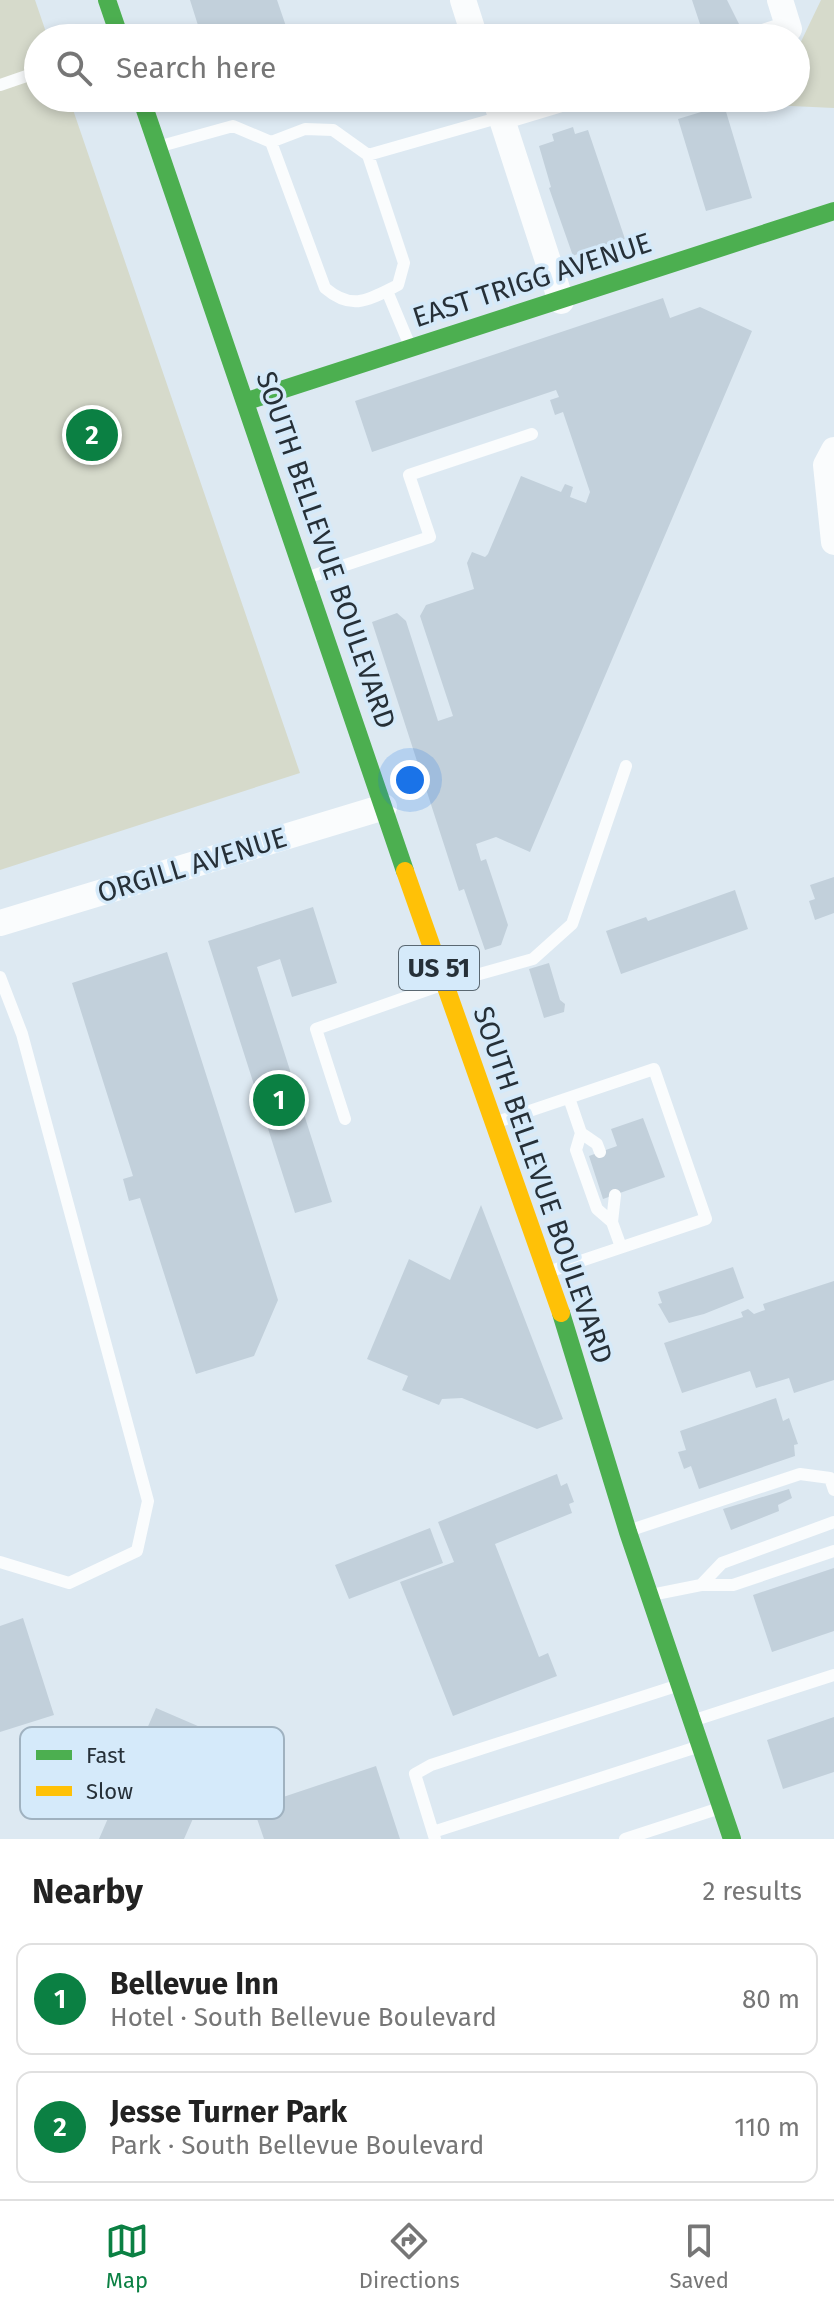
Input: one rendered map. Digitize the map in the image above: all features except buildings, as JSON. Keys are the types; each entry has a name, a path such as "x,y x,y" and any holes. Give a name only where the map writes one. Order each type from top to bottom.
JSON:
{"main road":[{"path":"107,0 115,24"},
{"name":"SOUTH BELLEVUE BOULEVARD","path":"146,112 492,1124 548,1272 628,1532 732,1839"},
{"name":"EAST TRIGG AVENUE","path":"247,401 834,211"}],"street":[{"path":"463,0 471,24"},
{"path":"780,0 787,24"},
{"path":"499,112 561,301"},
{"path":"834,450 826,465 834,542"},
{"name":"ORGILL AVENUE","path":"0,923 384,807"}],"lane":[{"path":"0,70 2,84 24,77"},
{"path":"368,155 487,112"},
{"path":"158,147 233,126 271,142 305,129 333,130 368,155 404,263 398,285 363,303 336,298 325,288 271,142"},
{"path":"387,291 411,349"},
{"path":"306,578 430,537 409,475 532,434"},
{"path":"345,1119 316,1029 444,984 533,959 572,924 626,766"},
{"path":"0,977 22,1034 148,1501 137,1551 69,1583 0,1562"},
{"path":"492,1124 654,1069 706,1219 548,1272"},
{"path":"569,1098 581,1133 576,1150 591,1195 597,1209 612,1222 621,1247"},
{"path":"581,1133 597,1144 600,1152"},
{"path":"612,1222 617,1202 615,1195"},
{"path":"628,1532 800,1474 830,1478 834,1490"},
{"path":"701,1585 722,1563 834,1522"},
{"path":"649,1595 701,1585 733,1585 834,1551"},
{"path":"692,1721 834,1675"},
{"path":"680,1684 431,1765 415,1774 434,1836 700,1746"},
{"path":"625,1839 721,1808"}],"shaded area":[{"path":"0,0 35,0 43,24 24,24 24,112 74,112 300,773 0,870"},
{"path":"821,0 834,0 834,108 810,107 809,24"}],"traffic: fast":[{"path":"107,0 115,24"},
{"path":"146,112 405,871"},
{"path":"247,401 834,211"},
{"path":"561,1313 628,1532 732,1839"}],"traffic: slow":[{"path":"405,871 561,1313"}],"place":[{"name":"Jesse Turner Park","path":"92,435"},
{"name":"Bellevue Inn","path":"279,1100"}]}
